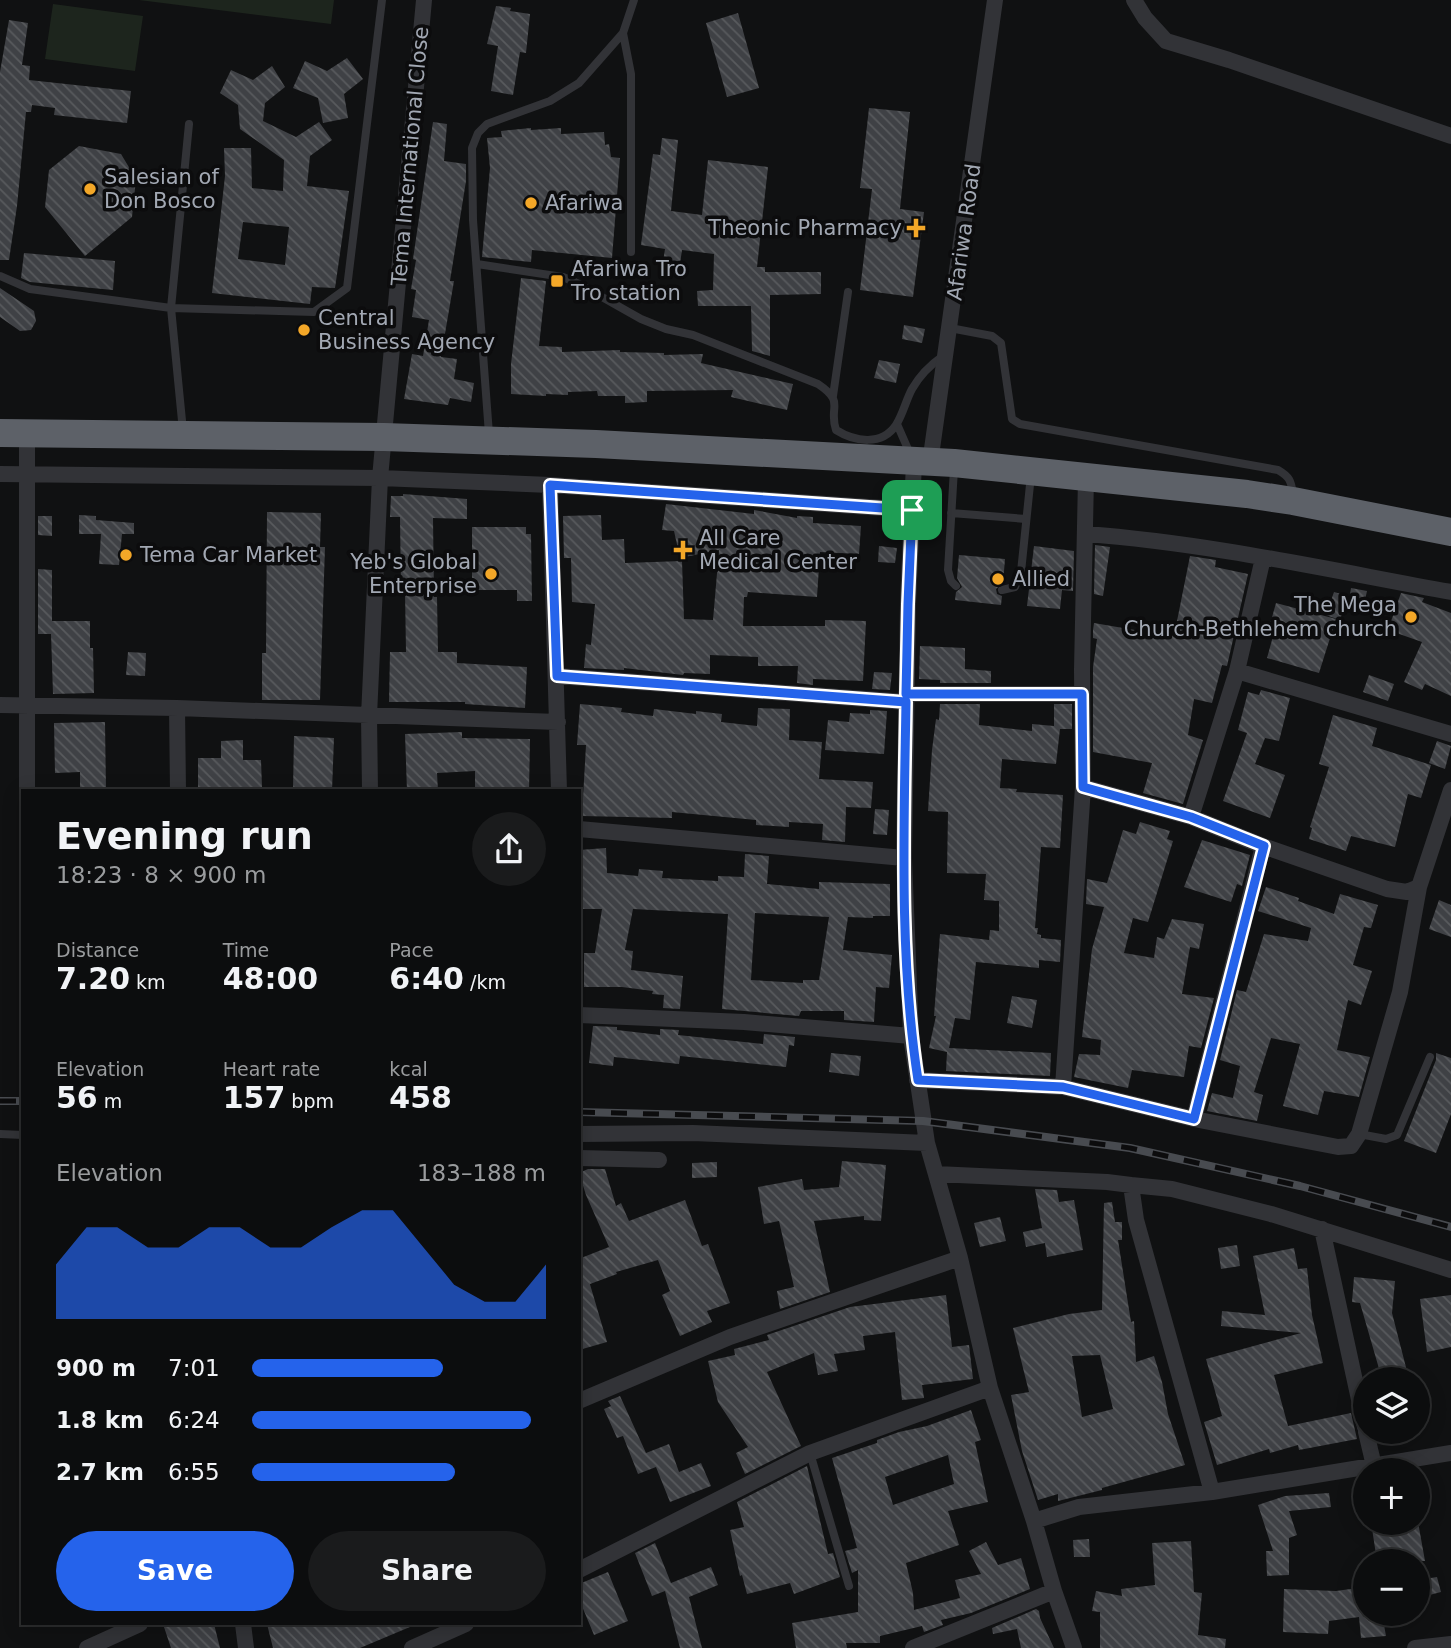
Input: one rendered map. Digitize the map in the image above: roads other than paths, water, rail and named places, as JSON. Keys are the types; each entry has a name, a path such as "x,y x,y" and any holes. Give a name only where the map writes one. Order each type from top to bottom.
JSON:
{"highway":[{"path":"13,433 489,439 933,463 1176,486 1293,501 1451,532"}],"street":[{"name":"Tema International Close","path":"370,789 369,716 380,478 424,0"},
{"name":"Afariwa Road","path":"995,0 933,463 912,510 904,858 911,1036 927,1143 960,1258 990,1388 1074,1648"},
{"path":"1134,0 1145,18 1166,41 1451,136"},
{"path":"13,433 28,473 27,789"},
{"path":"0,474 380,478 550,485 912,510"},
{"path":"1063,1087 1083,787 1086,478"},
{"path":"550,485 559,789"},
{"path":"1085,534 1156,539 1451,592"},
{"path":"1191,817 1237,671 1263,558"},
{"path":"1237,671 1451,734"},
{"path":"557,676 906,698 1082,694"},
{"path":"0,705 177,708 558,722"},
{"path":"177,708 178,789"},
{"path":"1083,787 1191,817 1387,889 1407,892 1419,887"},
{"path":"918,1080 1063,1087 1194,1119 1338,1147 1351,1146 1359,1134 1400,992 1419,887 1451,790"},
{"path":"581,828 904,858"},
{"path":"1194,1119 1264,846"},
{"path":"581,1015 744,1022 911,1036"},
{"path":"581,1134 693,1133 927,1143"},
{"path":"581,1158 659,1160"},
{"path":"936,1174 1107,1182 1172,1189 1322,1229 1451,1270"},
{"path":"1131,1185 1136,1220 1212,1492"},
{"path":"1322,1229 1353,1370"},
{"path":"581,1400 730,1337 960,1258"},
{"path":"581,1569 810,1453 990,1388"},
{"path":"1429,1458 1450,1455"},
{"path":"1034,1521 1079,1507 1212,1492 1353,1469"},
{"path":"913,1648 1054,1591"},
{"path":"87,1648 138,1625"},
{"path":"243,1625 246,1648"},
{"path":"412,1648 464,1625"},
{"path":"1415,1648 1451,1644"}],"lane":[{"path":"0,276 30,289 172,308 314,312 347,288 382,0"},
{"path":"489,439 472,148 478,133 487,124 550,101 579,83 623,33 634,0"},
{"path":"623,33 631,74 631,252"},
{"path":"183,435 172,308 189,124"},
{"path":"477,264 563,277 641,319 666,329 693,335 818,384 833,396 836,402 836,430 855,440 870,440 887,434 897,424 913,387 927,368 946,354"},
{"path":"833,396 848,292"},
{"path":"950,328 992,336 1001,343 1012,419 1020,424 1278,470 1292,482 1293,501"},
{"path":"897,424 933,463 951,513 947,570 956,586"},
{"path":"1002,590 1015,587 1021,572 1031,472"},
{"path":"951,513 1026,519"},
{"path":"1359,1134 1386,1139 1397,1136 1430,1057"},
{"path":"0,1134 21,1135"},
{"path":"810,1453 849,1586"}],"railway":[{"path":"0,1101 21,1101"},
{"path":"581,1112 923,1121 1130,1148 1300,1186 1451,1227"}],"place":[{"name":"Salesian of Don Bosco","path":"90,189"},
{"name":"Afariwa","path":"531,203"},
{"name":"Theonic Pharmacy","path":"916,228"},
{"name":"Afariwa Tro Tro station","path":"557,281"},
{"name":"Central Business Agency","path":"304,330"},
{"name":"All Care Medical Center","path":"683,550"},
{"name":"Tema Car Market","path":"126,555"},
{"name":"Yeb's Global Enterprise","path":"491,574"},
{"name":"Allied","path":"998,579"},
{"name":"The Mega Church-Bethlehem church","path":"1411,617"}]}
